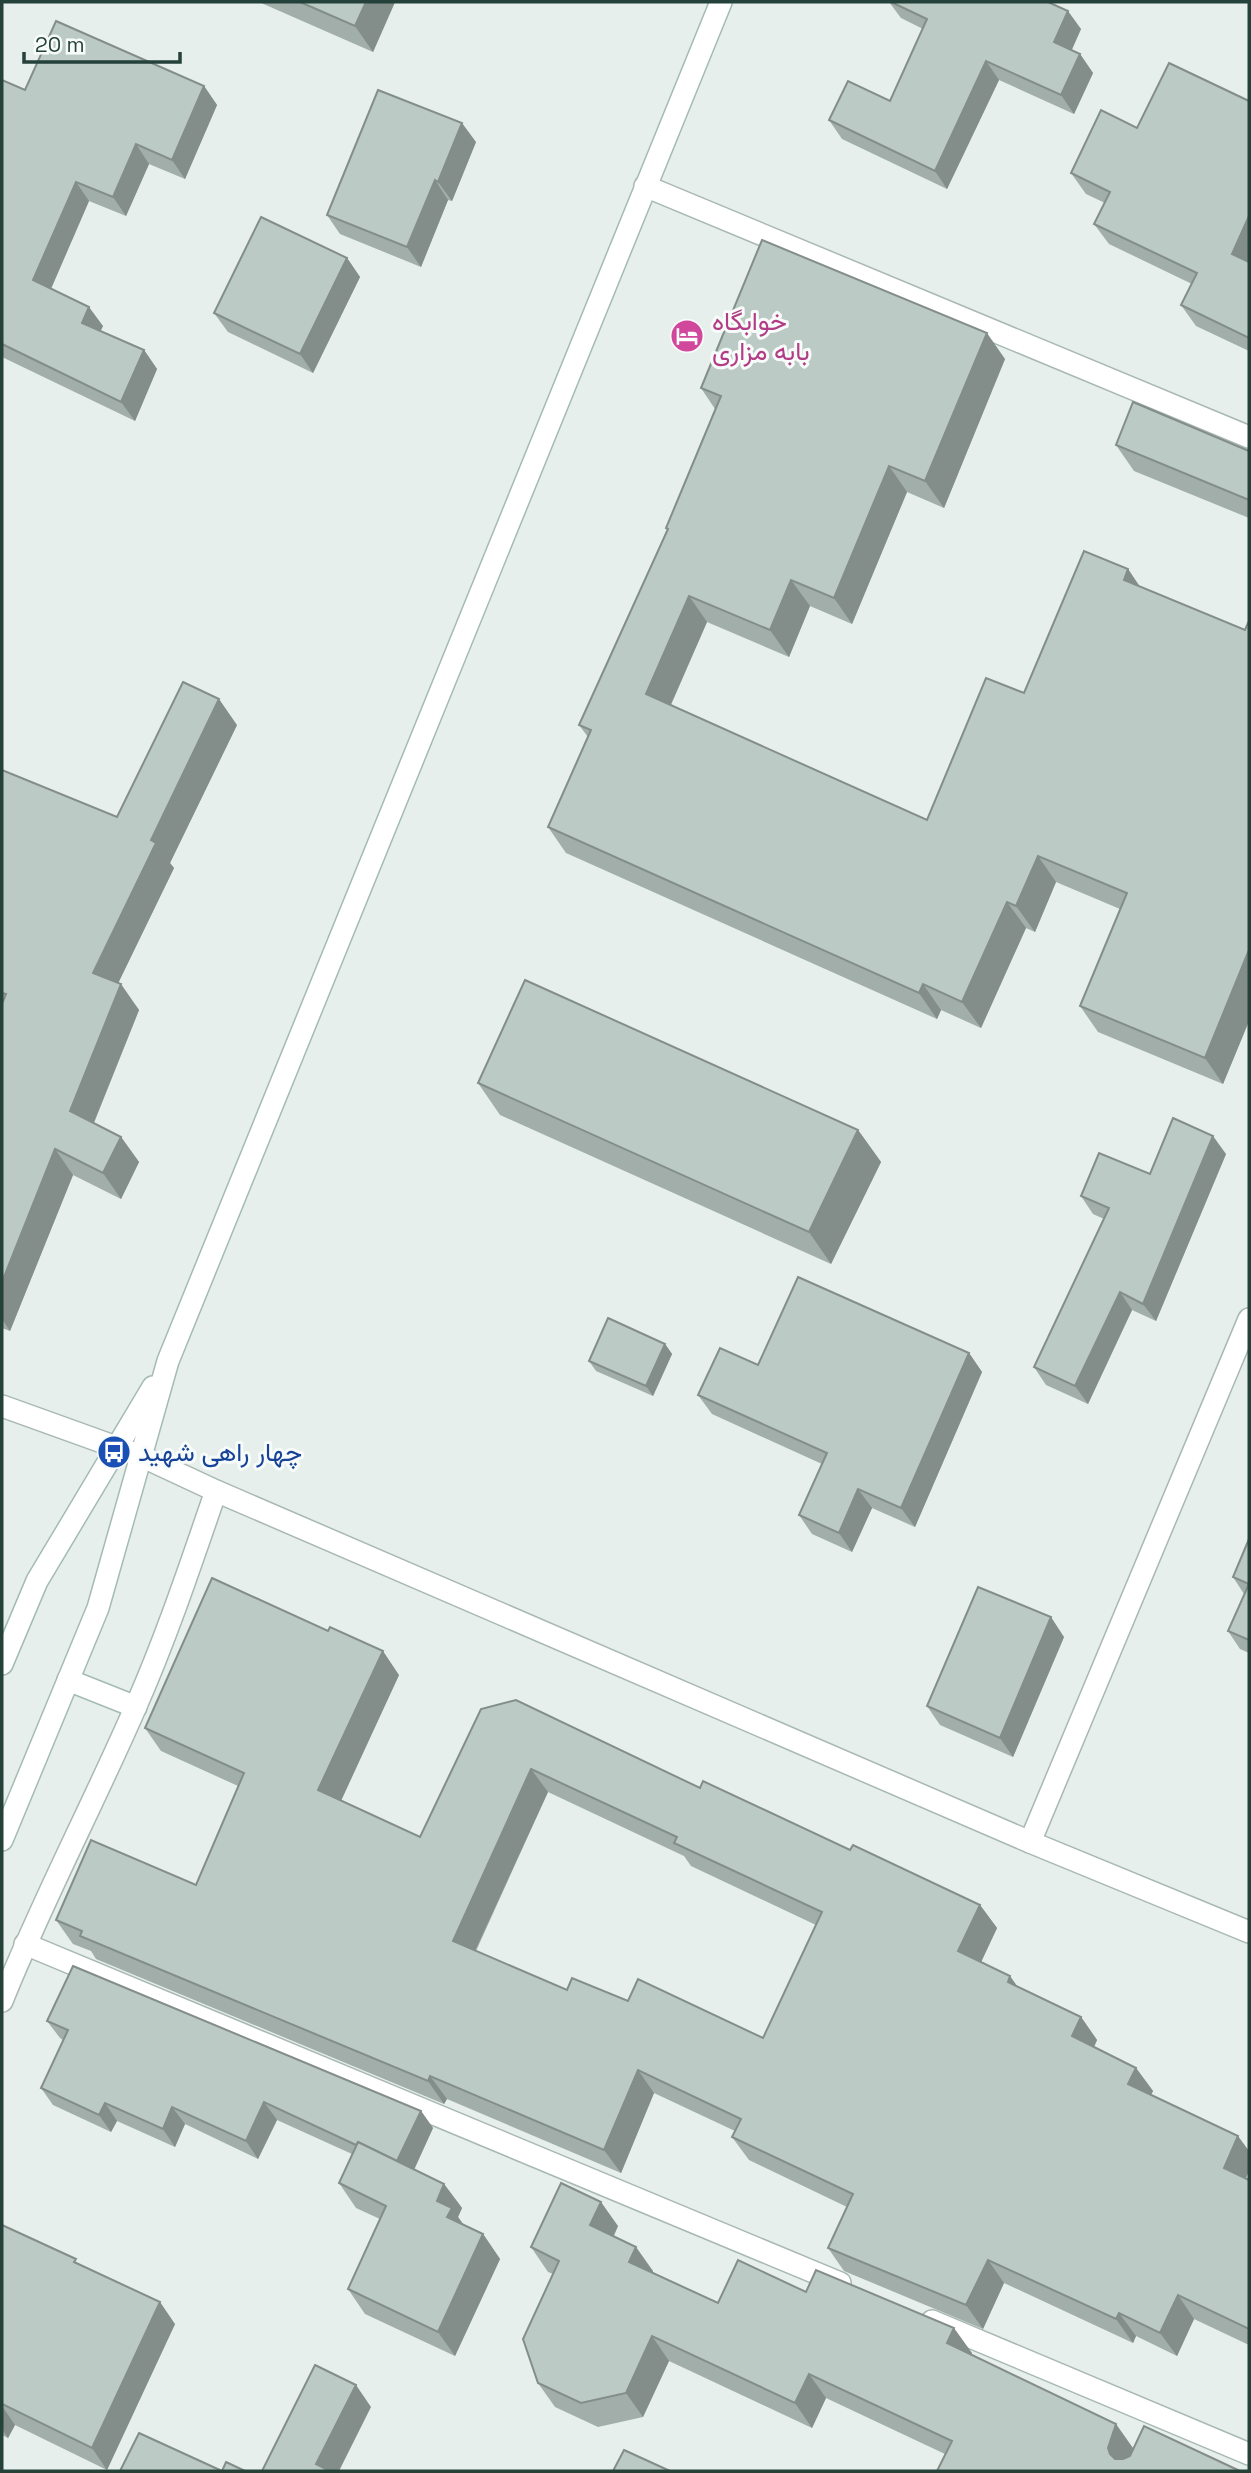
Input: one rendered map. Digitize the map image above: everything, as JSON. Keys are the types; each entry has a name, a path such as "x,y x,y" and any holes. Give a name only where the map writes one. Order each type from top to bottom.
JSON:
{"street":[{"path":"2,1840 98,1608 168,1361 721,2"},
{"path":"645,186 1249,437"},
{"path":"1030,1842 1249,1319"},
{"path":"2,1664 37,1581 168,1361"},
{"path":"2,1406 141,1456 216,1492 1030,1842 1249,1932"},
{"path":"2,2001 25,1944 136,1707 165,1636 216,1492"},
{"path":"68,1680 136,1707"},
{"path":"25,1944 863,2293"},
{"path":"915,2314 1249,2454"},
{"path":"1151,2438 1160,2416"}],"building":[{"path":"300,2 366,2 355,26"},
{"path":"891,2 1048,2 1068,11 1054,42 1080,54 1061,95 986,61 935,171 829,120 848,81 890,101 927,19"},
{"path":"56,21 204,86 172,160 136,144 113,197 76,182 33,280 89,307 82,323 144,350 121,402 2,344 2,80 25,90"},
{"path":"1169,63 1249,101 1249,216 1232,254 1249,262 1249,338 1181,305 1197,273 1094,224 1110,192 1071,173 1101,110 1137,128"},
{"path":"378,90 462,123 407,247 327,215"},
{"path":"261,217 347,258 300,354 214,313"},
{"path":"762,240 987,333 925,481 889,466 834,598 791,580 770,630 689,596 646,694 927,820 986,678 1024,693 1084,551 1128,569 1124,580 1245,630 1248,623 1249,950 1205,1058 1080,1006 1127,893 1038,856 1016,906 1007,902 962,1002 923,984 919,993 548,827 591,730 579,725 668,529 666,528 721,396 701,388"},
{"path":"1133,402 1249,451 1249,500 1116,445"},
{"path":"183,682 219,699 151,840 156,843 93,973 121,984 70,1111 121,1137 103,1173 55,1149 2,1282 2,1004 6,994 2,993 2,770 117,817"},
{"path":"525,980 858,1130 809,1232 478,1083"},
{"path":"1173,1118 1213,1136 1143,1304 1120,1292 1075,1386 1034,1367 1109,1208 1081,1196 1099,1153 1150,1174"},
{"path":"798,1277 969,1353 901,1508 858,1489 839,1533 799,1515 827,1453 698,1395 720,1348 758,1365"},
{"path":"608,1318 665,1344 646,1386 589,1361"},
{"path":"1249,1539 1249,1584 1233,1577"},
{"path":"212,1578 328,1631 330,1627 383,1651 318,1790 420,1837 481,1709 516,1700 700,1788 703,1781 850,1850 853,1845 980,1905 958,1951 1010,1976 1008,1982 1081,2017 1072,2036 1136,2068 1128,2084 1238,2136 1224,2168 1249,2180 1249,2329 1178,2295 1160,2333 1119,2313 1116,2319 988,2260 966,2305 828,2248 853,2194 732,2137 741,2119 638,2070 604,2150 430,2076 428,2081 80,1936 82,1931 56,1920 91,1840 196,1885 244,1773 145,1728","holes":["531,1769 677,1837 674,1843 822,1912 763,2038 638,1979 628,2001 572,1978 567,1990 453,1941"]},
{"path":"1249,1584 1249,1640 1228,1631"},
{"path":"978,1587 1051,1617 1000,1738 927,1706"},
{"path":"73,1966 421,2111 397,2161 264,2102 246,2141 172,2107 163,2129 105,2103 99,2115 41,2088 68,2030 47,2021"},
{"path":"358,2142 444,2184 437,2201 452,2208 447,2217 483,2234 438,2332 348,2289 386,2206 339,2183"},
{"path":"561,2183 601,2202 590,2225 636,2247 629,2262 718,2303 738,2260 806,2292 816,2270 954,2328 947,2343 1116,2424 1108,2448 1115,2459 1130,2456 1144,2426 1240,2471 937,2471 952,2441 809,2374 795,2403 652,2336 626,2393 581,2403 538,2383 523,2339 559,2261 531,2247"},
{"path":"2,2225 160,2302 92,2448 2,2404"},
{"path":"315,2365 356,2385 316,2464 330,2471 262,2471"},
{"path":"139,2433 222,2471 120,2471"},
{"path":"624,2450 670,2471 613,2471"},
{"path":"226,2462 245,2471 222,2471"}],"place":[{"name":"خوابگاه بابه مزاری","path":"687,336"},
{"name":"چهار راهی شهید","path":"114,1452"}]}
